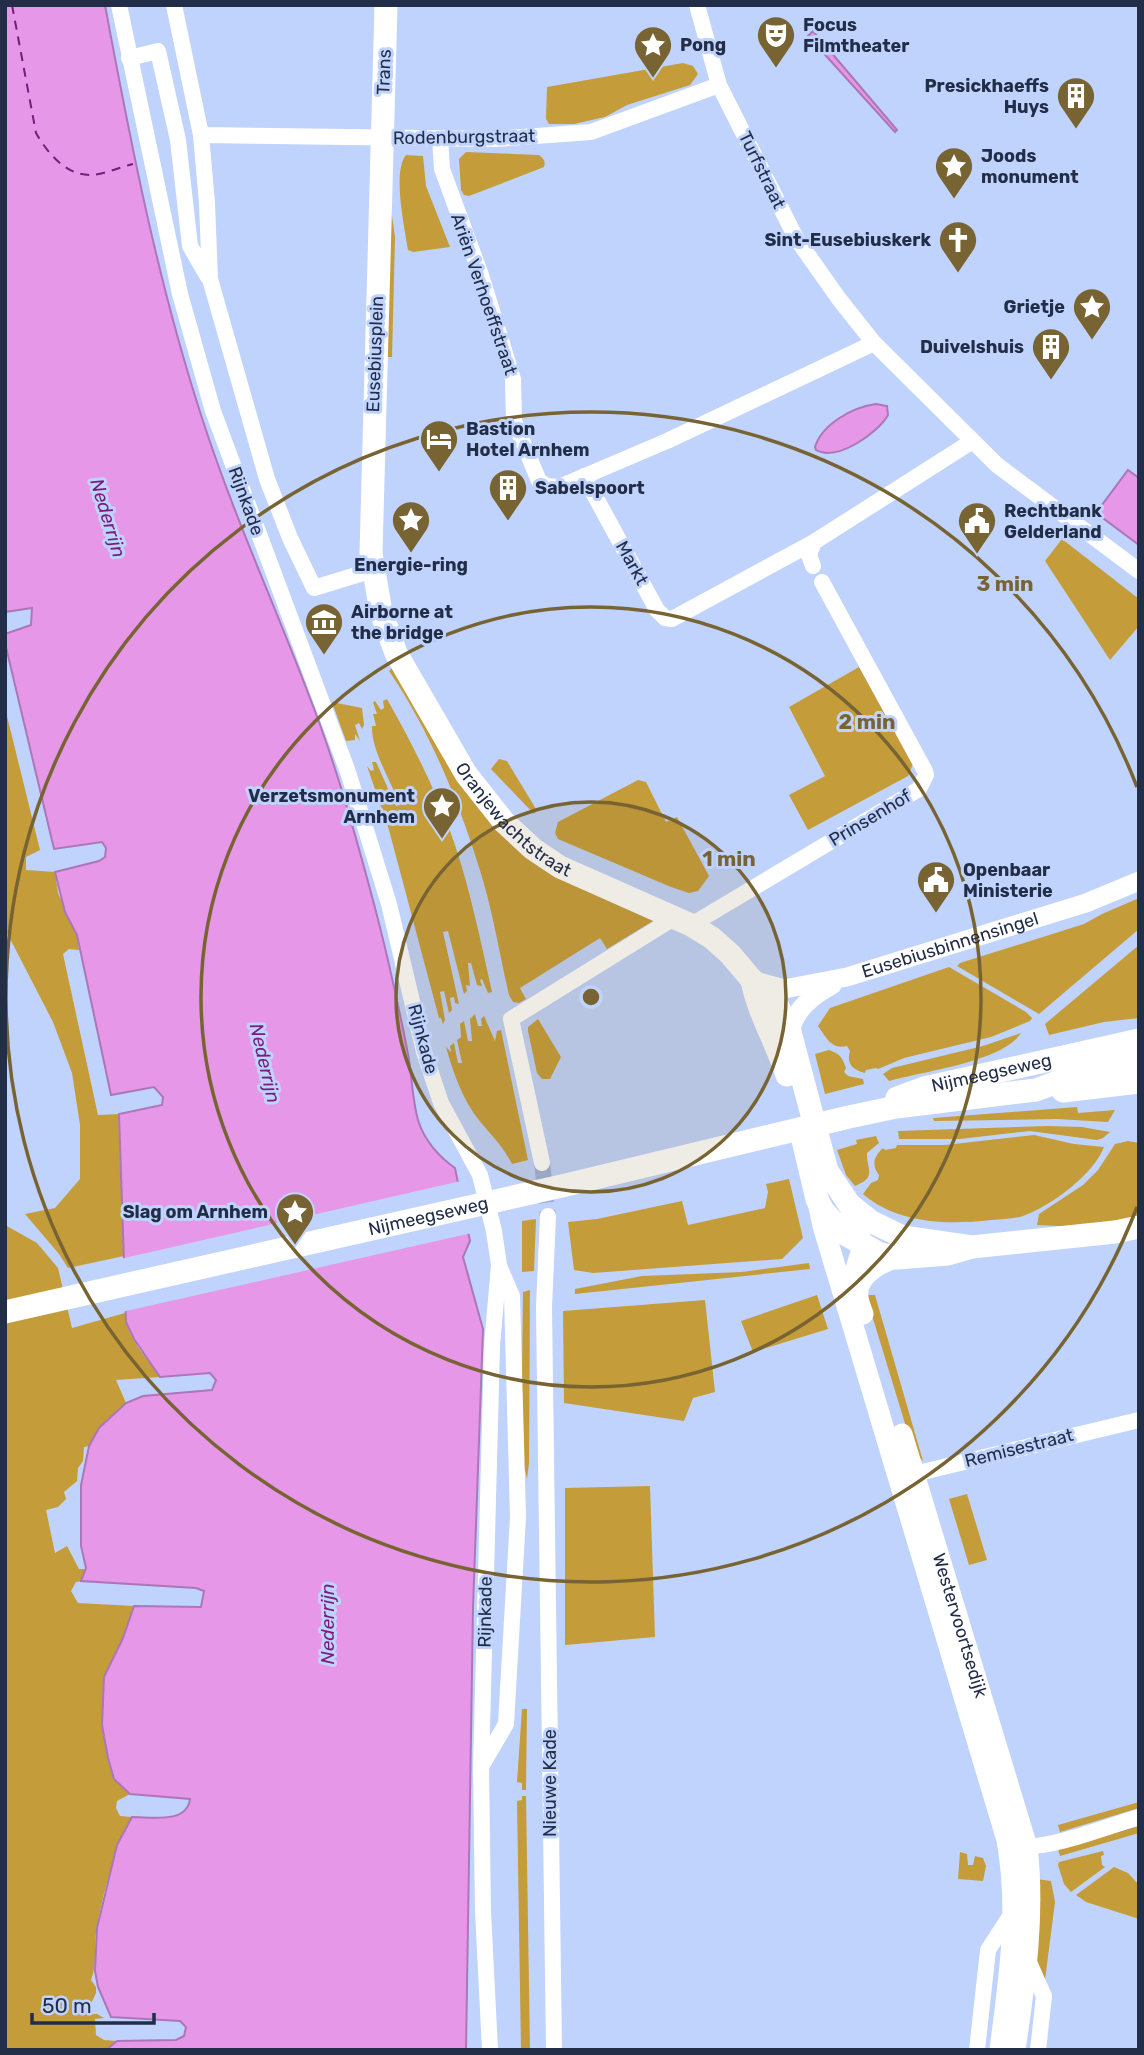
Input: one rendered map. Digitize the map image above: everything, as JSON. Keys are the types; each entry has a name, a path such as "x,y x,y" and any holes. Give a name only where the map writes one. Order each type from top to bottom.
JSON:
{"main road":[{"name":"Trans","path":"383,138 386,5"},
{"name":"Eusebiusplein","path":"373,570 372,499 383,138"},
{"name":"Oranjewachtstraat","path":"373,570 381,612 396,653 466,774 504,822 533,849 560,867 683,922 712,938 752,980 773,996 790,1032 827,1171 849,1205 861,1237"},
{"name":"Oranjewachtstraat","path":"752,980 755,997 774,1036 791,1089 817,1199 831,1220 861,1237"},
{"name":"Nijmeegseweg","path":"849,1117 924,1088 1139,1040"},
{"name":"Nijmeegseweg","path":"5,1312 566,1185 849,1117 897,1107 1036,1090 1073,1076 1139,1063"},
{"path":"1036,1090 1069,1091 1139,1082"},
{"name":"Westervoortsedijk","path":"817,1199 823,1226 907,1476"},
{"path":"836,1266 842,1252 861,1237 878,1253 900,1247 948,1254 972,1247 1115,1232 1139,1227"},
{"name":"Westervoortsedijk","path":"861,1237 853,1285 1017,1843 1030,1874 1028,1960 1015,2050"},
{"path":"857,1294 860,1285 878,1264 900,1247"},
{"name":"Westervoortsedijk","path":"1000,2050 1014,1941 1013,1871 1017,1843"}],"street":[{"name":"Rijnkade","path":"118,5 156,171 180,293 213,411 348,772 388,905 424,1052 441,1103 480,1175 494,1231 499,1265 492,1346 481,1767 483,1912 490,2050"},
{"name":"Rijnkade","path":"174,5 201,135 210,279 267,479 290,538 314,588 373,570"},
{"name":"Turfstraat","path":"697,5 719,85 796,238 839,299 874,343 996,466 1139,571"},
{"name":"Rijnkade","path":"129,58 158,51 178,140 190,246 210,279"},
{"name":"Rodenburgstraat","path":"201,135 532,138 592,132 719,85"},
{"name":"Ariën Verhoeffstraat","path":"440,139 442,169 481,275 513,379 514,422 543,484 559,488 584,476"},
{"path":"584,476 874,343"},
{"name":"Markt","path":"584,476 657,610 665,618 672,619 814,542 971,442"},
{"path":"813,566 809,555 814,542"},
{"name":"Prinsenhof","path":"683,922 919,789 925,780 925,771 822,582"},
{"name":"Eusebiusbinnensingel","path":"752,980 784,989 847,976 1086,903 1136,880"},
{"path":"542,1163 511,1019 683,922"},
{"name":"Eusebiusbinnensingel","path":"790,1032 796,1015 813,996 847,976"},
{"name":"Nieuwe Kade","path":"548,1216 544,1286 554,2050"},
{"path":"481,1767 506,1724 518,1517 512,1296 499,1265"},
{"name":"Remisestraat","path":"907,1476 1139,1420"},
{"path":"518,1517 548,1515"},
{"path":"1017,1843 1044,1845 1139,1817"},
{"path":"977,2050 988,1950 1015,1909"},
{"name":"Westervoortsedijk","path":"1028,1960 1044,1996 1038,2050"}],"shaded area":[{"path":"683,63 693,66 698,74 690,85 627,105 605,117 574,124 549,124 546,119 547,87"},
{"path":"466,152 539,155 545,165 469,196 464,195 461,190 459,159"},
{"path":"406,155 423,156 426,186 450,247 413,252 408,250 400,187 402,163"},
{"path":"390,202 395,237 392,357 384,357"},
{"path":"1062,539 1139,599 1139,626 1110,660 1045,561"},
{"path":"393,667 450,767 574,885 653,921 607,949 600,938 520,988 526,999 519,1003 513,1002 509,995 483,880 470,839 441,764 389,671"},
{"path":"859,667 913,764 908,776 808,830 789,795 825,776 789,707"},
{"path":"387,699 424,770 448,826 471,900 492,992 488,993 482,979 482,986 477,985 471,963 468,963 470,986 466,985 467,991 464,994 448,931 443,932 459,1004 455,1003 454,997 450,998 452,1010 449,1013 444,991 440,992 445,1020 443,1024 439,1018 389,830 367,766 371,771 374,770 372,762 376,762 396,806 400,805 378,755 373,735 372,726 376,726 373,714 377,714 373,702 375,701 381,710 384,708 383,701"},
{"path":"332,702 362,708 364,725 362,729 359,723 355,725 360,741 355,734 355,740 346,741"},
{"path":"5,708 40,850 26,857 26,870 55,872 58,893 77,935 79,950 69,949 63,954 98,1115 119,1114 124,1256 68,1268 25,1214 55,1208 80,1179 80,1125 72,1073 53,1022 5,929"},
{"path":"499,759 507,761 536,809 534,814 491,769"},
{"path":"638,780 646,782 666,822 677,817 709,876 698,891 689,893 671,887 558,839 555,833 558,822"},
{"path":"1139,898 1139,929 1039,1014 957,966 1084,924"},
{"path":"1139,945 1139,1018 1104,1022 1049,1035 1045,1024"},
{"path":"949,967 1032,1018 991,1037 904,1058 878,1069 866,1070 865,1073 852,1066 847,1046 833,1044 818,1026 830,1008"},
{"path":"475,1014 478,1026 482,1026 481,1019 484,1016 495,1041 497,1031 501,1030 528,1160 512,1164 472,1111 455,1075 446,1047 451,1052 450,1046 454,1043 458,1063 462,1063 457,1040 461,1037 460,1024 464,1021 468,1041 472,1041 470,1019"},
{"path":"538,1019 561,1057 550,1079 542,1079 537,1073 528,1031 528,1027"},
{"path":"1021,1033 997,1051 961,1064 889,1081 883,1074 892,1068 983,1046"},
{"path":"829,1050 842,1059 846,1068 844,1072 848,1076 863,1079 864,1084 825,1094 815,1054"},
{"path":"1077,1107 1078,1113 1115,1110 1108,1122 1057,1119 934,1121 933,1118"},
{"path":"1082,1127 1110,1132 1097,1140 1030,1131 960,1139 899,1139 898,1131"},
{"path":"1034,1135 1074,1144 1104,1147 1091,1168 1070,1188 1046,1205 1023,1216 957,1222 924,1220 892,1211 863,1194 871,1183 878,1180 875,1161 883,1148 896,1148 897,1145 945,1145"},
{"path":"876,1136 879,1143 867,1153 869,1176 855,1186 846,1175 837,1150 857,1144 856,1140"},
{"path":"1128,1141 1139,1143 1139,1218 1079,1227 1037,1225 1039,1214 1083,1185 1098,1170 1115,1144"},
{"path":"789,1179 803,1238 782,1259 593,1273 574,1270 568,1222 597,1219 682,1201 688,1225 765,1208 768,1192 766,1184"},
{"path":"536,1219 534,1271 522,1272 522,1221"},
{"path":"5,1225 37,1243 58,1268 72,1328 125,1313 133,1339 160,1377 116,1380 126,1403 99,1428 89,1446 84,1447 77,1481 64,1492 66,1499 58,1507 46,1510 55,1553 67,1546 79,1569 85,1569 81,1581 76,1582 71,1591 78,1603 134,1606 123,1638 104,1677 102,1725 114,1779 130,1794 117,1801 116,1808 120,1816 132,1817 110,1870 96,1933 91,1980 96,1987 96,1993 88,2010 104,2018 95,2019 96,2035 104,2040 117,2041 106,2050 5,2050"},
{"path":"809,1263 810,1269 575,1294 575,1289 642,1276 742,1272"},
{"path":"530,1290 527,1479 521,1452 523,1292"},
{"path":"817,1295 828,1329 753,1352 741,1321"},
{"path":"868,1295 875,1295 923,1461 914,1453"},
{"path":"705,1300 715,1392 693,1398 684,1421 564,1403 563,1311"},
{"path":"650,1486 655,1637 565,1645 565,1488"},
{"path":"967,1494 987,1560 969,1565 949,1499"},
{"path":"522,1709 527,1709 526,1790 522,1790 522,1783 517,1782"},
{"path":"522,1796 526,1796 530,2050 521,2050 517,1801 522,1800"},
{"path":"1139,1802 1139,1808 1060,1832 1058,1825"},
{"path":"1139,1826 1139,1833 1060,1856 1058,1849"},
{"path":"1103,1851 1102,1865 1105,1867 1071,1892 1064,1884 1059,1862"},
{"path":"960,1852 967,1854 968,1865 973,1865 975,1856 983,1858 986,1866 983,1881 958,1879"},
{"path":"1114,1867 1128,1873 1139,1885 1139,1919 1086,1902 1076,1895"},
{"path":"1036,1879 1051,1881 1055,1902 1045,1980 1034,1954"}],"water":[{"name":"Nederrijn","path":"5,5 105,5 147,213 186,367 226,487 318,719 344,797 392,978 418,1120 433,1147 455,1168 470,1241 463,1257 483,1329 473,1608 466,2050 106,2050 117,2041 176,2040 184,2036 186,2027 180,2021 111,2017 98,1987 95,1971 97,1928 117,1845 132,1817 175,1816 187,1807 190,1799 130,1794 114,1779 102,1725 104,1677 123,1638 134,1606 201,1607 204,1591 196,1588 81,1581 86,1568 81,1546 81,1485 89,1446 99,1428 126,1403 143,1396 212,1390 216,1380 210,1373 160,1377 134,1339 126,1322 119,1114 162,1105 163,1097 154,1087 111,1095 77,935 65,912 55,872 99,861 105,857 106,848 102,842 54,849 5,643 5,634 31,625 32,608 5,612"},
{"path":"813,31 897,130 895,132 808,36"},
{"path":"876,404 887,406 888,415 866,437 835,452 816,450 819,439 831,424 848,413"},
{"path":"1128,470 1139,478 1139,545 1096,513"}],"pier":[{"path":"461,1181 472,1233 122,1312 120,1259"}],"ferry route":[{"path":"12,5 36,133 46,148 65,167 81,174 100,174 133,164"}],"tunnel":[{"path":"542,1163 548,1216"}],"place":[{"name":"Focus Filmtheater","path":"776,69"},
{"name":"Pong","path":"653,79"},
{"name":"Presickhaeffs Huys","path":"1076,130"},
{"name":"Joods monument","path":"954,200"},
{"name":"Sint-Eusebiuskerk","path":"958,274"},
{"name":"Grietje","path":"1092,341"},
{"name":"Duivelshuis","path":"1051,381"},
{"name":"Bastion Hotel Arnhem","path":"439,473"},
{"name":"Sabelspoort","path":"508,522"},
{"name":"Energie-ring","path":"411,554"},
{"name":"Rechtbank Gelderland","path":"977,555"},
{"name":"Airborne at the bridge","path":"324,656"},
{"name":"Verzetsmonument Arnhem","path":"442,840"},
{"name":"Openbaar Ministerie","path":"936,914"},
{"name":"Slag om Arnhem","path":"295,1246"}]}
